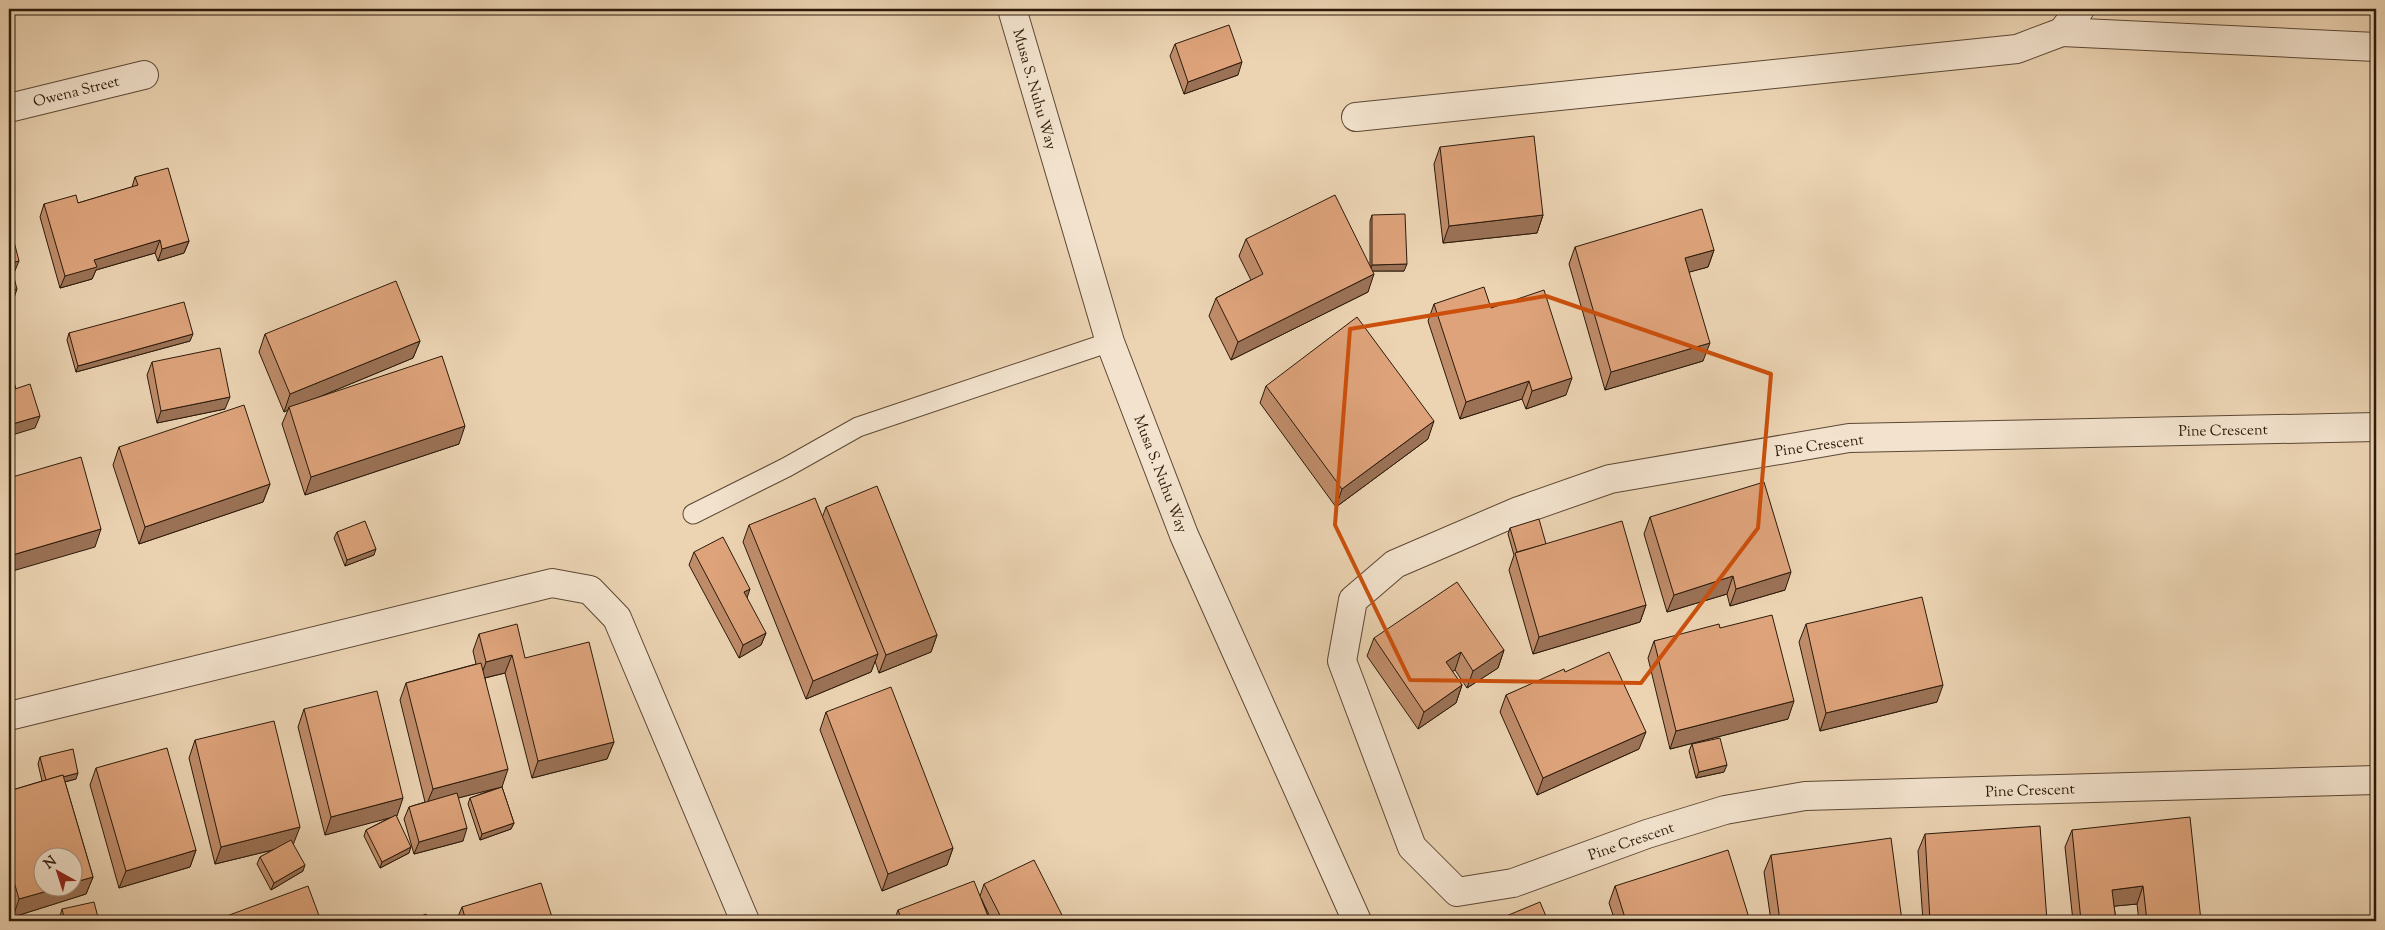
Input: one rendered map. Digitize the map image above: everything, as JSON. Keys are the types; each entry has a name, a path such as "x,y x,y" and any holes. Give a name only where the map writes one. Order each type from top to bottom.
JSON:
{"street":[{"name":"Musa S. Nuhu Way","path":"1012,9 1110,342 1184,535 1357,921"},
{"path":"2062,32 2080,9"},
{"path":"1356,117 2016,49 2062,32 2376,47"},
{"name":"Owena Street","path":"9,108 144,75"},
{"name":"Pine Crescent","path":"2376,427 1849,438 1610,479 1516,512 1395,564 1353,600 1342,661 1412,847 1458,892 1512,883 1647,834 1725,810 1805,796 2376,780"},
{"path":"9,716 552,584 590,590 617,618 745,921"}],"lane":[{"path":"693,514 788,467 858,427 1110,342"}],"highlighted area":[{"path":"1546,296 1771,374 1758,528 1641,683 1410,680 1335,525 1350,329"}],"building":[{"path":"1229,25 1242,62 1188,82 1175,44"},
{"path":"1534,136 1543,215 1449,226 1440,147"},
{"path":"168,168 189,241 162,249 160,240 94,260 97,267 65,276 44,204 76,195 78,203 138,185 135,177"},
{"path":"1335,195 1374,274 1238,342 1216,298 1263,274 1246,239"},
{"path":"1702,209 1714,250 1685,258 1710,343 1611,372 1575,247"},
{"path":"1405,214 1407,264 1372,265 1372,215"},
{"path":"9,222 19,261 10,263 17,289 9,291"},
{"path":"396,281 420,341 290,394 265,334"},
{"path":"1484,287 1491,308 1544,290 1572,378 1532,391 1529,381 1466,402 1434,304"},
{"path":"184,302 193,334 78,366 69,333"},
{"path":"1357,317 1434,421 1342,489 1266,386"},
{"path":"220,348 230,397 161,411 152,362"},
{"path":"442,356 465,426 311,477 289,407"},
{"path":"9,364 16,389 9,391"},
{"path":"30,384 40,416 9,425 9,391"},
{"path":"244,405 270,484 145,527 119,447"},
{"path":"81,457 101,529 9,556 9,478"},
{"path":"1764,482 1791,572 1736,589 1733,576 1674,595 1650,517"},
{"path":"877,486 937,635 886,655 826,507"},
{"path":"815,498 878,654 813,681 749,525"},
{"path":"1539,519 1546,544 1517,552 1510,528"},
{"path":"365,521 376,549 347,560 337,532"},
{"path":"1622,521 1646,605 1539,637 1515,553"},
{"path":"723,537 750,589 744,592 766,633 743,645 694,552"},
{"path":"1457,582 1504,650 1473,671 1461,652 1446,662 1462,685 1424,712 1374,638"},
{"path":"1922,597 1943,685 1826,713 1806,624"},
{"path":"1772,615 1794,701 1676,731 1654,641 1719,624 1720,628"},
{"path":"517,624 525,658 589,642 614,742 538,761 512,655 486,662 479,634"},
{"path":"1609,652 1646,732 1543,778 1506,695 1564,669 1565,672"},
{"path":"481,663 508,769 433,789 406,683"},
{"path":"891,687 953,848 888,874 826,712"},
{"path":"377,691 403,798 331,817 304,709"},
{"path":"274,721 300,827 221,847 195,740"},
{"path":"1720,738 1727,765 1699,772 1692,744"},
{"path":"167,748 196,850 126,871 96,768"},
{"path":"73,749 78,773 46,780 40,757"},
{"path":"63,775 93,877 82,880 82,848 32,848 32,895 19,899 9,864 9,791"},
{"path":"502,787 514,823 482,834 470,798"},
{"path":"457,793 467,828 419,842 409,807"},
{"path":"396,815 411,847 382,862 366,830"},
{"path":"2190,817 2201,921 2147,921 2143,886 2112,890 2116,921 2081,921 2072,830"},
{"path":"2040,826 2047,921 1930,921 1925,834"},
{"path":"1891,838 1902,921 1780,921 1771,855"},
{"path":"291,840 305,865 274,883 260,857"},
{"path":"1728,850 1750,921 1626,921 1615,886"},
{"path":"1034,860 1065,921 1003,921 984,884"},
{"path":"974,881 990,921 902,921 898,910"},
{"path":"541,883 552,917 536,921 466,921 462,907"},
{"path":"308,886 321,921 226,921 224,917"},
{"path":"94,902 99,921 65,921 62,909"},
{"path":"1540,902 1548,921 1500,921 1499,919"},
{"path":"426,914 429,921 410,921"}]}
